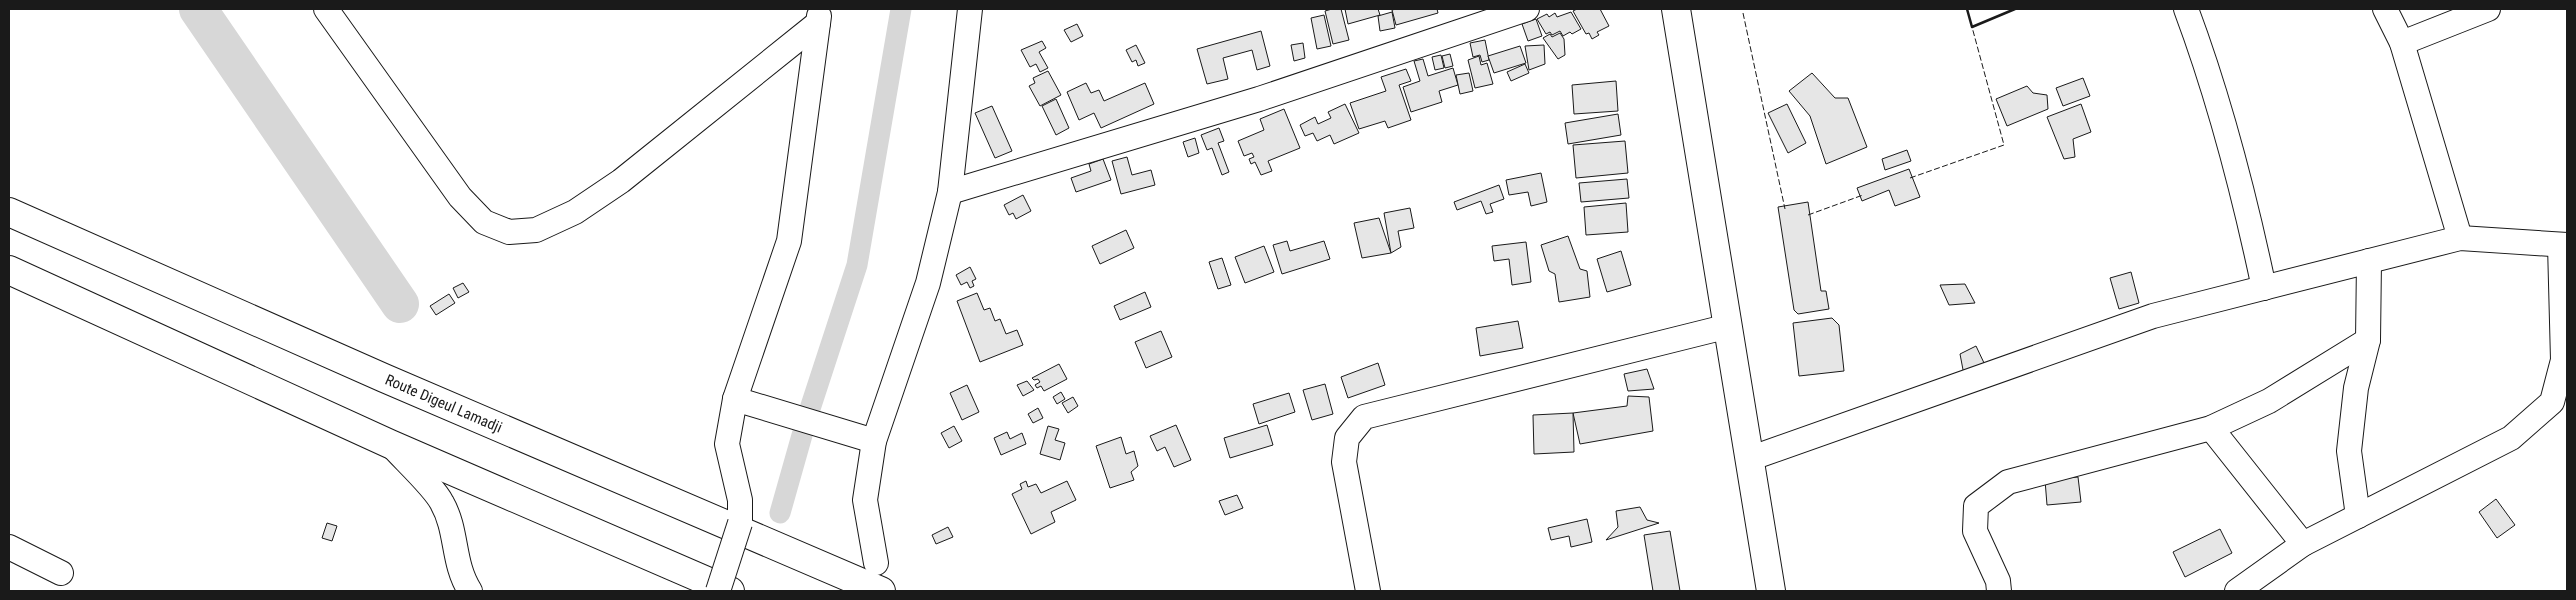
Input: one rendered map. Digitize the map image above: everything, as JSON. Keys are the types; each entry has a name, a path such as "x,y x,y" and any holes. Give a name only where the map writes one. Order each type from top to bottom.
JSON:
{"main road":[{"path":"1676,9 1771,591"},
{"name":"Route Digeul Lamadji","path":"9,212 384,378 881,591"},
{"path":"9,270 390,444 730,591"}],"street":[{"path":"326,9 460,197 484,222 509,232 536,230 575,212 621,181 819,16"},
{"path":"876,563 865,500 874,441 928,282 950,192 970,9"},
{"path":"950,192 1259,100 1527,9"},
{"path":"2186,9 2219,105 2242,188 2264,288"},
{"path":"2385,9 2402,43 2460,238"},
{"path":"2402,43 2488,9"},
{"path":"718,591 740,523 740,500 727,444 734,399 789,241 819,16"},
{"path":"1749,460 2153,316 2460,238 2564,245 2563,360 2552,402 2511,438 2303,544 2237,591"},
{"path":"2358,516 2349,451 2356,388 2368,340 2369,261"},
{"path":"1368,591 1344,462 1347,438 1364,417 1729,326"},
{"path":"1999,591 1998,581 1975,532 1976,506 2008,482 2211,428 2269,401 2368,340"},
{"path":"734,399 874,441"},
{"path":"2211,428 2303,544"},
{"path":"390,444 442,502 452,530 460,576 470,591"},
{"path":"9,547 61,573"}],"building":[{"path":"1341,9 1349,40 1333,44 1325,11"},
{"path":"1345,9 1378,9 1380,15 1348,24"},
{"path":"1437,9 1438,13 1396,25 1392,10"},
{"path":"1577,9 1600,9 1609,26 1597,32 1599,35 1592,39 1589,33 1586,34 1573,11"},
{"path":"1392,12 1395,28 1380,31 1378,16"},
{"path":"1571,12 1581,29 1563,36 1560,31 1552,35 1550,32 1546,34 1537,19 1547,14 1549,17 1555,13 1557,17"},
{"path":"1324,15 1331,46 1317,49 1311,18"},
{"path":"1536,19 1542,36 1528,41 1522,24"},
{"path":"1077,24 1083,36 1071,42 1064,30"},
{"path":"1261,31 1270,66 1257,70 1252,50 1223,58 1228,79 1207,84 1197,49"},
{"path":"1560,33 1564,39 1565,55 1558,59 1543,38 1550,34 1552,37"},
{"path":"1485,40 1489,60 1482,62 1480,55 1473,57 1470,43"},
{"path":"1042,41 1046,48 1039,52 1048,68 1040,72 1036,64 1030,67 1021,50"},
{"path":"1303,43 1305,58 1294,61 1291,45"},
{"path":"1136,45 1145,63 1138,66 1136,60 1132,62 1126,50"},
{"path":"1544,45 1545,64 1529,70 1525,46"},
{"path":"1520,46 1526,63 1494,73 1488,56"},
{"path":"1450,54 1453,66 1445,68 1442,56"},
{"path":"1441,55 1444,68 1435,70 1432,57"},
{"path":"1479,56 1481,65 1487,63 1493,84 1475,88 1468,60"},
{"path":"1423,59 1428,76 1453,68 1458,85 1439,91 1442,102 1411,112 1403,87 1420,81 1414,61"},
{"path":"1525,64 1529,73 1511,81 1507,72"},
{"path":"1406,69 1411,81 1399,85 1411,120 1388,128 1385,121 1359,129 1350,103 1386,91 1381,77"},
{"path":"1048,71 1061,95 1040,106 1029,86 1035,83 1033,78"},
{"path":"1469,73 1473,91 1460,94 1456,75"},
{"path":"1812,73 1835,98 1848,98 1867,147 1826,164 1810,116 1789,91"},
{"path":"2083,78 2090,96 2063,106 2056,88"},
{"path":"1616,81 1618,111 1574,114 1572,85"},
{"path":"1086,83 1091,93 1099,90 1104,101 1145,83 1154,104 1101,128 1094,113 1079,120 1067,92"},
{"path":"2027,86 2033,93 2047,95 2048,109 2007,126 1996,99"},
{"path":"1056,99 1069,128 1056,135 1042,106"},
{"path":"1345,104 1359,133 1334,144 1330,135 1317,141 1313,133 1305,136 1300,125 1315,117 1318,124 1331,118 1328,112"},
{"path":"1787,104 1806,143 1788,153 1768,113"},
{"path":"2081,104 2091,132 2073,139 2075,157 2064,159 2047,117"},
{"path":"992,106 1012,151 995,158 975,113"},
{"path":"1284,109 1300,148 1268,161 1272,171 1261,175 1255,162 1251,164 1249,159 1254,157 1252,153 1244,156 1238,141 1264,130 1260,119"},
{"path":"1618,114 1621,135 1568,144 1565,123"},
{"path":"1219,128 1224,141 1218,143 1229,172 1222,175 1212,148 1207,150 1201,135"},
{"path":"1195,138 1199,153 1188,157 1183,142"},
{"path":"1625,141 1628,173 1576,178 1573,145"},
{"path":"1907,150 1911,161 1885,170 1882,159"},
{"path":"1127,157 1132,175 1151,170 1155,185 1121,194 1112,161"},
{"path":"1103,159 1111,180 1076,192 1071,178 1091,171 1089,164"},
{"path":"1909,169 1920,197 1895,206 1889,190 1862,201 1857,188"},
{"path":"1541,173 1547,202 1531,206 1528,192 1509,195 1506,180"},
{"path":"1627,179 1629,198 1581,202 1579,183"},
{"path":"1499,185 1504,199 1490,204 1493,212 1486,214 1481,201 1457,210 1454,202"},
{"path":"1023,195 1031,211 1016,219 1013,213 1009,215 1004,205"},
{"path":"1808,202 1821,291 1826,291 1829,309 1798,314 1794,310 1778,207"},
{"path":"1626,203 1628,232 1586,235 1584,207"},
{"path":"1410,208 1414,228 1398,231 1401,247 1391,253 1384,213"},
{"path":"1379,218 1391,253 1362,258 1354,223"},
{"path":"1126,230 1134,248 1100,264 1092,246"},
{"path":"1568,236 1580,269 1587,271 1590,297 1559,302 1555,274 1549,271 1541,245"},
{"path":"1287,241 1290,251 1324,241 1330,259 1282,274 1273,245"},
{"path":"1526,242 1531,282 1512,285 1509,259 1494,261 1492,246"},
{"path":"1264,246 1274,272 1245,283 1235,257"},
{"path":"1621,251 1631,285 1607,292 1597,259"},
{"path":"1222,258 1231,285 1218,289 1209,262"},
{"path":"970,267 976,279 972,281 974,286 970,288 967,282 961,285 956,275"},
{"path":"2131,272 2139,303 2119,309 2110,278"},
{"path":"463,283 469,292 458,298 453,288"},
{"path":"1965,284 1975,303 1949,305 1940,285"},
{"path":"1145,292 1151,307 1120,320 1114,306"},
{"path":"977,293 984,310 990,308 995,321 1000,319 1006,334 1017,330 1023,345 980,362 957,301"},
{"path":"449,294 455,303 436,315 430,306"},
{"path":"1832,318 1839,325 1844,371 1799,376 1793,323"},
{"path":"1518,321 1523,348 1480,356 1476,328"},
{"path":"1161,331 1172,357 1146,368 1135,342"},
{"path":"1976,346 1985,365 1964,375 1960,354"},
{"path":"1378,363 1385,385 1348,398 1341,377"},
{"path":"1059,364 1067,379 1044,391 1041,386 1037,388 1035,385 1040,382 1038,379 1034,380 1032,378"},
{"path":"1647,369 1654,389 1628,391 1624,374"},
{"path":"1027,381 1034,390 1023,396 1017,385"},
{"path":"1325,384 1333,414 1312,420 1303,390"},
{"path":"967,385 979,412 962,420 950,393"},
{"path":"1061,392 1065,399 1057,404 1053,397"},
{"path":"1289,393 1295,412 1259,424 1253,404"},
{"path":"1628,396 1649,397 1653,431 1580,444 1573,413 1627,406"},
{"path":"1073,397 1078,406 1068,413 1062,403"},
{"path":"1038,408 1043,418 1033,423 1028,414"},
{"path":"1573,413 1574,452 1534,454 1533,415"},
{"path":"1176,425 1191,460 1174,467 1165,447 1157,451 1150,436"},
{"path":"1267,425 1273,445 1230,458 1224,438"},
{"path":"954,426 962,441 949,448 941,433"},
{"path":"1048,426 1059,429 1055,440 1065,443 1060,460 1040,454"},
{"path":"1007,432 1010,439 1022,433 1026,444 1001,455 994,438"},
{"path":"1121,437 1126,454 1134,451 1138,466 1131,472 1134,480 1110,488 1096,446"},
{"path":"2078,477 2081,502 2047,505 2045,480"},
{"path":"1026,481 1028,487 1036,484 1041,493 1067,481 1076,500 1051,512 1055,522 1031,534 1012,494 1022,489 1020,484"},
{"path":"1237,495 1243,508 1225,515 1219,501"},
{"path":"2496,499 2515,525 2497,538 2479,512"},
{"path":"1640,507 1647,520 1659,523 1606,540 1618,527 1616,511"},
{"path":"1587,519 1592,542 1571,547 1569,536 1551,540 1548,528"},
{"path":"327,523 337,526 332,541 322,538"},
{"path":"948,527 953,537 936,544 932,535"},
{"path":"2220,529 2232,553 2185,577 2173,552"},
{"path":"1670,531 1680,591 1653,591 1644,535"}],"waterway":[{"path":"198,9 400,304"},
{"path":"780,513 806,421 857,265 901,9"}],"fence":[{"path":"1743,13 1785,209"},
{"path":"1910,178 2004,145 1972,27"},
{"path":"1808,215 1863,195"}],"wall":[{"path":"1967,9 1972,27 2015,9"}]}
